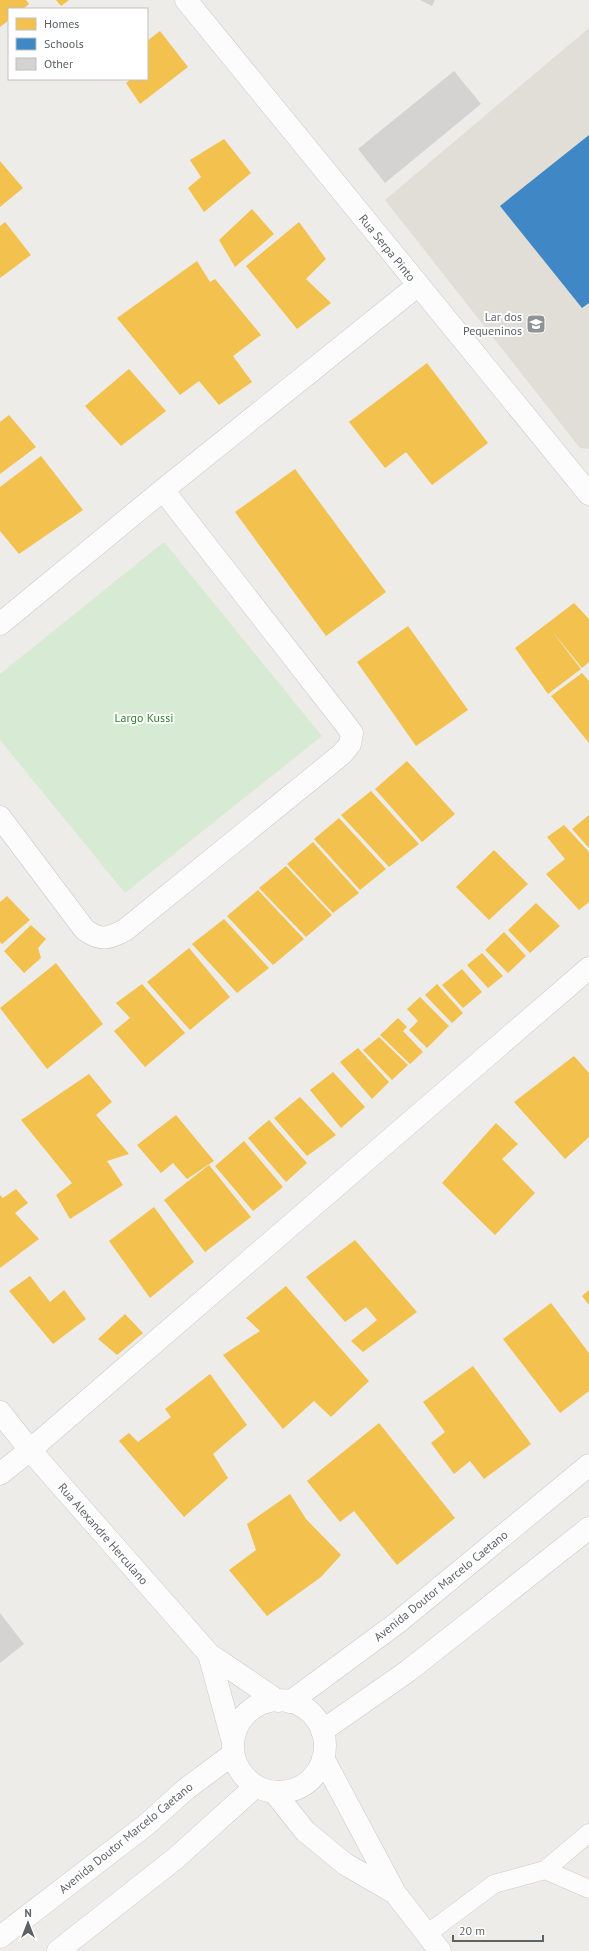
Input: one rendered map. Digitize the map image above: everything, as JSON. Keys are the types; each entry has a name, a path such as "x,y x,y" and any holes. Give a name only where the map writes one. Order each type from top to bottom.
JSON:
{"street":[{"name":"Rua Serpa Pinto","path":"186,0 417,286 589,494"},
{"path":"2,618 417,286"},
{"path":"0,817 85,930 95,937 110,938 125,930 342,754 350,744 352,733 163,490"},
{"path":"0,1474 30,1450 589,968"},
{"name":"Rua Alexandre Herculano","path":"0,1412 30,1450 209,1654 284,1701"},
{"name":"Avenida Doutor Marcelo Caetano","path":"0,1937 146,1825 233,1748 240,1721 248,1713 257,1706 284,1701 397,1623 589,1465"},
{"path":"322,1731 408,1671 589,1528"},
{"name":"Rua Alexandre Herculano","path":"209,1654 233,1748"},
{"path":"58,1951 265,1789 290,1791 305,1784 316,1772 323,1758 325,1744 322,1731 318,1723 306,1710 284,1701"},
{"path":"233,1748 238,1767 246,1778 265,1789 305,1831 345,1864 395,1893"},
{"path":"323,1758 395,1893 433,1943"}],"lane":[{"path":"433,1943 494,1884 545,1870 589,1833"},
{"path":"545,1870 589,1889"}],"shaded area":[{"name":"Lar dos Pequeninos","path":"589,28 589,449 580,448 385,200"}],"green space":[{"name":"Largo Kussi","path":"164,542 322,736 125,893 0,740 0,674"}],"building: Homes":[{"path":"0,0 26,0 29,4 24,8 8,8 8,21 0,27"},
{"path":"56,0 69,0 61,6"},
{"path":"160,31 188,67 140,104 126,83 130,80 148,80 148,40"},
{"path":"224,139 251,173 204,212 188,188 201,177 190,160"},
{"path":"0,161 23,188 0,207"},
{"path":"252,209 274,234 235,267 219,240"},
{"path":"5,222 31,255 0,278 0,226"},
{"path":"299,222 326,259 306,279 331,303 297,329 246,266"},
{"path":"197,261 210,282 215,279 261,335 233,356 252,382 219,405 199,381 180,395 117,318"},
{"path":"427,363 488,443 432,485 406,452 385,468 349,422"},
{"path":"129,369 166,411 121,446 85,406"},
{"path":"9,415 36,447 0,474 0,422"},
{"path":"41,456 83,510 19,554 0,531 0,487"},
{"path":"295,469 386,592 326,636 235,512"},
{"path":"574,603 589,619 589,662 582,668 551,630 581,669 548,694 515,648"},
{"path":"408,626 468,710 416,746 357,662"},
{"path":"582,673 589,681 589,743 551,696"},
{"path":"407,761 455,814 422,842 375,789"},
{"path":"371,791 419,844 389,867 341,815"},
{"path":"589,815 589,848 572,829"},
{"path":"339,818 386,869 360,890 314,839"},
{"path":"564,825 589,852 589,902 579,910 546,874 565,859 547,837"},
{"path":"313,842 359,893 333,913 287,864"},
{"path":"494,850 528,884 489,920 456,887"},
{"path":"286,866 332,915 306,937 259,888"},
{"path":"258,890 304,939 273,965 227,916"},
{"path":"7,896 30,920 2,944 0,942 0,902"},
{"path":"536,903 560,926 530,953 508,930"},
{"path":"224,919 269,968 237,993 192,944"},
{"path":"31,925 46,939 38,948 41,958 24,973 4,951"},
{"path":"504,932 526,956 508,973 485,950"},
{"path":"189,948 230,997 190,1030 147,982"},
{"path":"482,953 503,976 488,988 467,965"},
{"path":"56,963 103,1024 47,1069 0,1008"},
{"path":"462,969 482,992 463,1008 442,985"},
{"path":"142,984 185,1033 145,1067 114,1031 130,1018 116,1003"},
{"path":"437,984 463,1013 452,1023 425,995"},
{"path":"420,997 449,1026 427,1048 409,1030 418,1021 407,1009"},
{"path":"398,1018 407,1027 403,1031 423,1052 410,1064 380,1035"},
{"path":"379,1037 408,1065 392,1080 363,1050"},
{"path":"358,1048 389,1082 372,1099 340,1062"},
{"path":"574,1056 589,1073 589,1137 565,1159 514,1102"},
{"path":"333,1072 365,1107 341,1128 310,1090"},
{"path":"89,1074 112,1102 96,1115 129,1154 107,1161 123,1185 70,1219 56,1195 72,1183 21,1120"},
{"path":"300,1097 336,1135 307,1156 274,1118"},
{"path":"176,1115 214,1161 187,1179 173,1163 161,1173 137,1145"},
{"path":"269,1120 307,1163 286,1182 248,1138"},
{"path":"496,1123 518,1144 502,1159 535,1193 495,1235 442,1183"},
{"path":"244,1141 283,1187 253,1211 215,1166"},
{"path":"209,1165 251,1217 205,1252 164,1200"},
{"path":"16,1189 28,1203 15,1213 39,1239 0,1268 0,1195 3,1198"},
{"path":"154,1207 194,1262 150,1298 109,1241"},
{"path":"355,1240 417,1312 363,1352 351,1341 377,1320 366,1307 345,1322 306,1277"},
{"path":"30,1276 50,1302 64,1290 86,1319 53,1344 9,1291"},
{"path":"286,1286 369,1381 331,1417 314,1401 283,1429 223,1355 260,1331 246,1318"},
{"path":"589,1290 589,1305 582,1296"},
{"path":"551,1303 589,1353 589,1391 560,1413 503,1339"},
{"path":"125,1314 143,1333 117,1355 98,1339"},
{"path":"473,1366 531,1444 484,1479 470,1461 454,1474 431,1443 445,1432 423,1402"},
{"path":"210,1374 247,1425 213,1454 228,1478 184,1517 119,1441 129,1433 138,1442 171,1417 165,1409"},
{"path":"379,1423 455,1518 397,1565 354,1511 340,1522 307,1481"},
{"path":"290,1494 306,1519 341,1555 321,1577 267,1616 229,1570 256,1550 247,1524"}],"building: Schools":[{"path":"589,135 589,303 582,308 500,206"}],"building: Other":[{"path":"420,0 435,0 432,6"},
{"path":"454,71 481,104 385,183 358,149"},
{"path":"0,1613 24,1644 0,1663"}],"place":[{"name":"Lar dos Pequeninos","path":"536,324"}]}
